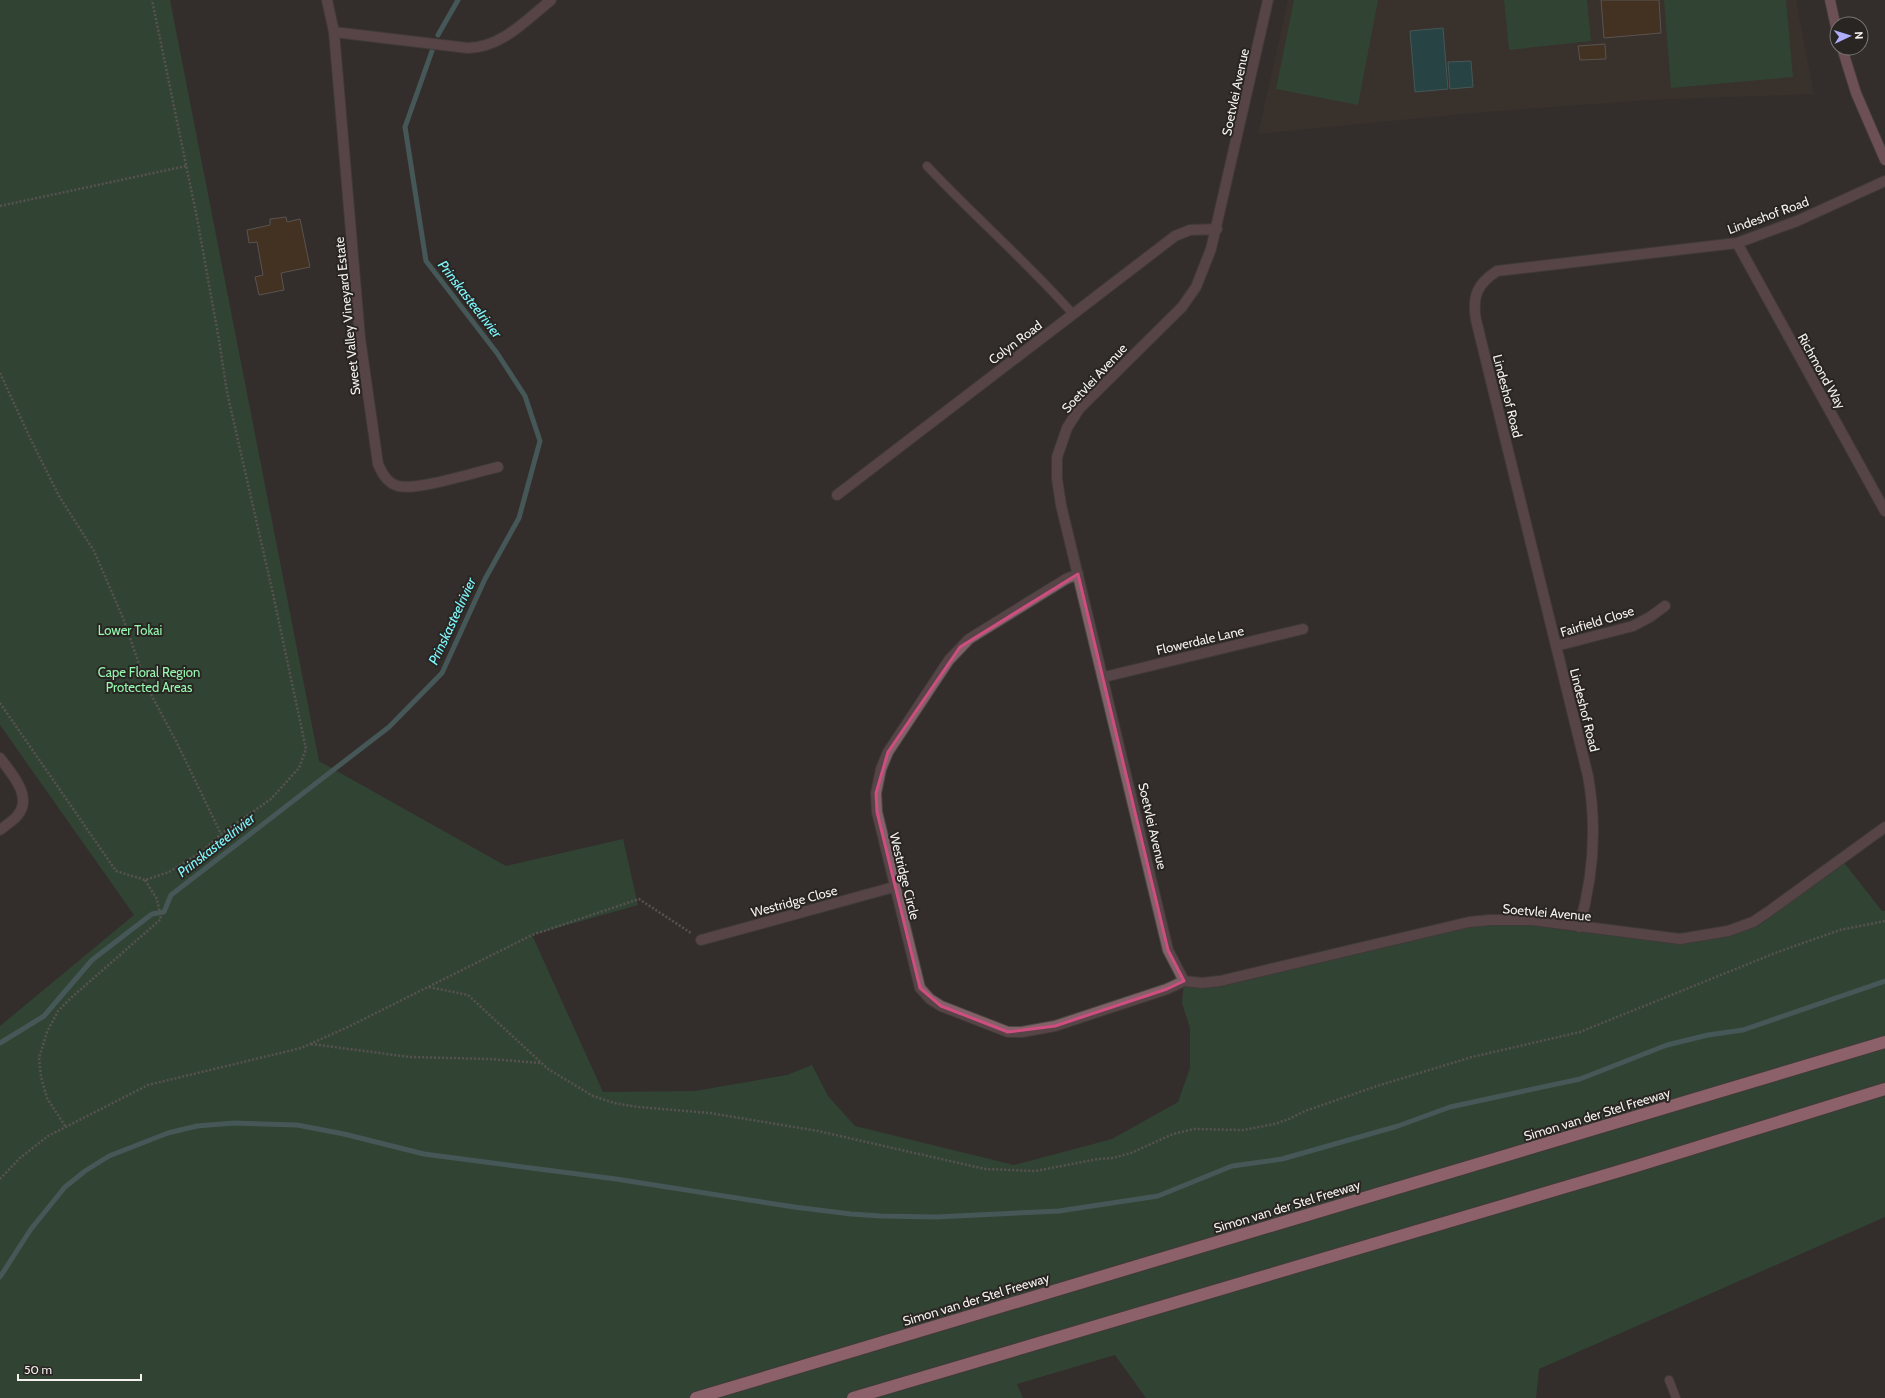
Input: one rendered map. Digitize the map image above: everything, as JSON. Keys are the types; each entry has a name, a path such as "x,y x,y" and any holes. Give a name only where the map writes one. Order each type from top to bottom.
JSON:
{"highway":[{"name":"Simon van der Stel Freeway","path":"696,1398 1885,1042"},
{"path":"853,1398 1483,1210 1633,1167 1885,1089"}],"street":[{"name":"Sweet Valley Vineyard Estate","path":"327,0 334,32 360,338 378,464 383,475 390,483 407,487 423,485 498,467"},
{"path":"334,32 478,48 499,41 550,0"},
{"name":"Soetvlei Avenue","path":"1268,0 1217,229 1204,270 1196,287 1182,307 1079,409 1067,428 1057,457 1057,479 1061,505 1104,676 1168,950 1184,981 1202,983 1220,981 1469,922 1513,919 1680,939 1728,931 1753,922 1885,827"},
{"path":"1830,0 1834,16"},
{"path":"1845,56 1859,99 1885,160"},
{"name":"Lindeshof Road","path":"1579,927 1583,914 1593,842 1594,814 1588,776 1476,320 1474,299 1479,287 1488,277 1497,271 1737,243 1797,221 1885,181"},
{"name":"Colyn Road","path":"837,495 1175,236 1190,230 1217,229"},
{"name":"Richmond Way","path":"1737,243 1885,511"},
{"name":"Westridge Circle","path":"1078,574 1066,579 988,627 960,647 949,660 888,752 881,769 876,793 877,812 894,887 920,988 930,999 941,1006 1008,1032 1036,1030 1055,1026 1167,989 1184,981"},
{"name":"Fairfield Close","path":"1556,646 1633,626 1650,617 1665,606"},
{"name":"Flowerdale Lane","path":"1104,676 1303,629"},
{"path":"0,758 21,788 23,795 23,802 17,816 0,830"},
{"name":"Westridge Close","path":"701,940 894,887"}],"lane":[{"path":"927,166 961,202 1008,245 1073,314"},
{"path":"1668,1380 1676,1398"}],"path":[{"path":"0,703 116,871 145,880 169,872 204,850 221,834 271,799 299,768 306,749 273,594 227,392 219,340 186,166 152,0"},
{"path":"0,206 186,166"},
{"path":"0,373 59,496 94,551 123,618 147,687 177,743 221,834"},
{"path":"65,1126 47,1098 41,1077 39,1058 47,1032 58,1012 72,997 161,919 157,899 145,880"},
{"path":"0,1179 20,1158 48,1136 148,1085 301,1048 348,1027 532,935 639,899 701,940"},
{"path":"429,987 468,995 548,1069 593,1096 614,1103 638,1107 710,1113 810,1130 985,1169 1035,1171 1119,1157 1173,1134 1194,1129 1243,1130 1275,1124 1305,1111 1377,1086 1465,1059 1580,1032 1775,953 1840,930 1885,921"},
{"path":"310,1044 410,1057 490,1059 541,1063"}],"highlighted area":[{"path":"1078,574 1168,950 1184,981 1167,989 1055,1026 1008,1032 941,1006 920,988 877,812 876,793 888,752 960,647"}],"shaded area":[{"path":"1288,0 1796,0 1814,94 1649,100 1485,112 1258,134"}],"green space":[{"path":"0,0 170,0 319,761 506,866 623,839 638,905 532,935 603,1092 695,1091 787,1075 812,1065 828,1096 855,1126 1014,1165 1112,1139 1178,1102 1190,1068 1190,1028 1182,1003 1184,981 1202,983 1490,920 1680,939 1753,922 1842,860 1882,911 1885,911 1885,1217 1539,1369 1536,1398 1146,1398 1115,1355 1017,1384 1023,1398 0,1398 0,1026 134,915 0,725"},
{"path":"1294,0 1378,0 1358,105 1276,89"},
{"path":"1504,0 1587,0 1591,41 1509,50"},
{"path":"1664,0 1786,0 1793,77 1671,88"}],"water":[{"path":"1443,28 1448,89 1415,92 1410,31"},
{"path":"1471,61 1473,87 1450,89 1448,62"}],"building":[{"path":"1601,0 1659,0 1661,33 1604,38"},
{"path":"1605,44 1606,59 1580,60 1578,46"},
{"path":"286,217 287,222 300,219 310,267 281,273 284,290 259,295 255,277 263,275 257,242 249,243 247,230 270,225 270,219"}],"waterway":[{"name":"Prinskasteelrivier","path":"438,35 458,0"},
{"name":"Prinskasteelrivier","path":"0,1043 44,1016 92,960 152,914 164,912 171,895 389,727 442,673 485,579 519,518 540,441 525,396 497,353 426,261 405,127 432,51"},
{"path":"0,1277 31,1229 65,1187 85,1171 109,1156 168,1133 197,1126 234,1123 297,1125 344,1134 424,1154 616,1179 794,1207 851,1214 936,1217 1059,1211 1158,1196 1232,1166 1282,1159 1398,1126 1450,1107 1580,1079 1667,1045 1708,1035 1743,1030 1885,981"}],"park label":[{"name":"Lower Tokai","path":"130,630"},
{"name":"Cape Floral Region Protected Areas","path":"149,680"}]}
